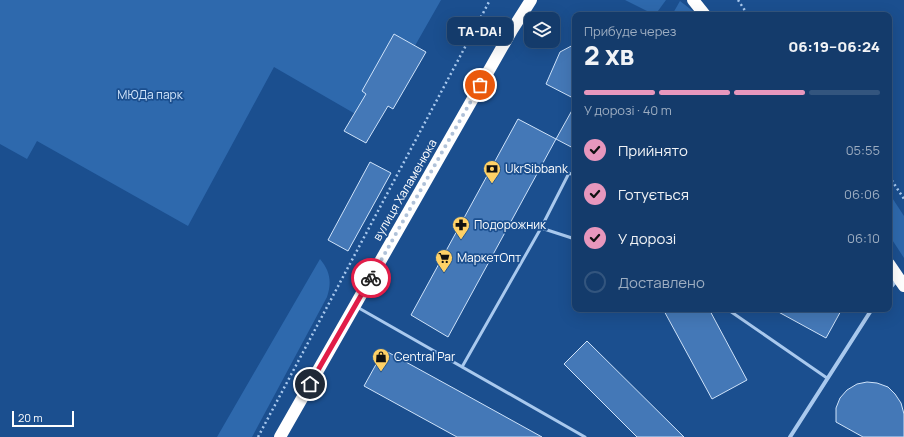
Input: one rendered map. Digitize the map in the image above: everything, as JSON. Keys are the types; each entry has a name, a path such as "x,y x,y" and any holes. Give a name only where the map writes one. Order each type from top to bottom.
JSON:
{"highway":[{"name":"вулиця Халаменюка","path":"280,437 508,36 531,0"},
{"path":"693,0 703,12"},
{"path":"892,268 901,282"}],"street":[{"path":"892,287 901,282"},
{"path":"790,437 870,312"}],"lane":[{"path":"462,366 541,228 569,173 572,174"},
{"path":"541,228 572,238"},
{"path":"355,306 585,437"},
{"path":"731,312 827,378"}],"path":[{"path":"258,437 490,0"},
{"path":"738,0 746,12"},
{"path":"892,181 904,199"}],"green space":[{"name":"МЮДа парк","path":"0,0 441,0 371,123 274,67 188,226 37,141 27,159 0,144"},
{"path":"625,0 666,0 657,12 649,12"},
{"path":"680,1 694,12 674,12"},
{"path":"892,198 904,216 904,258 892,240"},
{"path":"320,259 328,272 330,282 327,297 252,437 217,437"}],"building":[{"path":"394,34 426,52 393,109 388,106 366,143 344,131 366,94 362,91"},
{"path":"572,46 572,97 546,84 560,52"},
{"path":"572,110 572,147 556,139"},
{"path":"518,119 556,139 448,337 411,315"},
{"path":"370,162 391,173 348,251 328,240"},
{"path":"665,312 711,312 747,380 712,399"},
{"path":"778,312 840,312 826,338"},
{"path":"587,341 684,437 637,437 564,364"},
{"path":"384,350 542,437 457,437 364,386"},
{"path":"867,382 877,383 888,387 895,394 901,403 904,414 904,437 863,437 836,422 836,408 840,398 847,390 857,384"}],"way so far":[{"path":"371,278 480,85"}],"place":[{"name":"TA-DA!","path":"480,85"},
{"name":"UkrSibbank","path":"492,184"},
{"name":"Подорожник","path":"461,240"},
{"name":"МаркетОпт","path":"444,273"},
{"name":"Central Par","path":"381,372"}],"route":[{"path":"310,384 371,278"}]}
